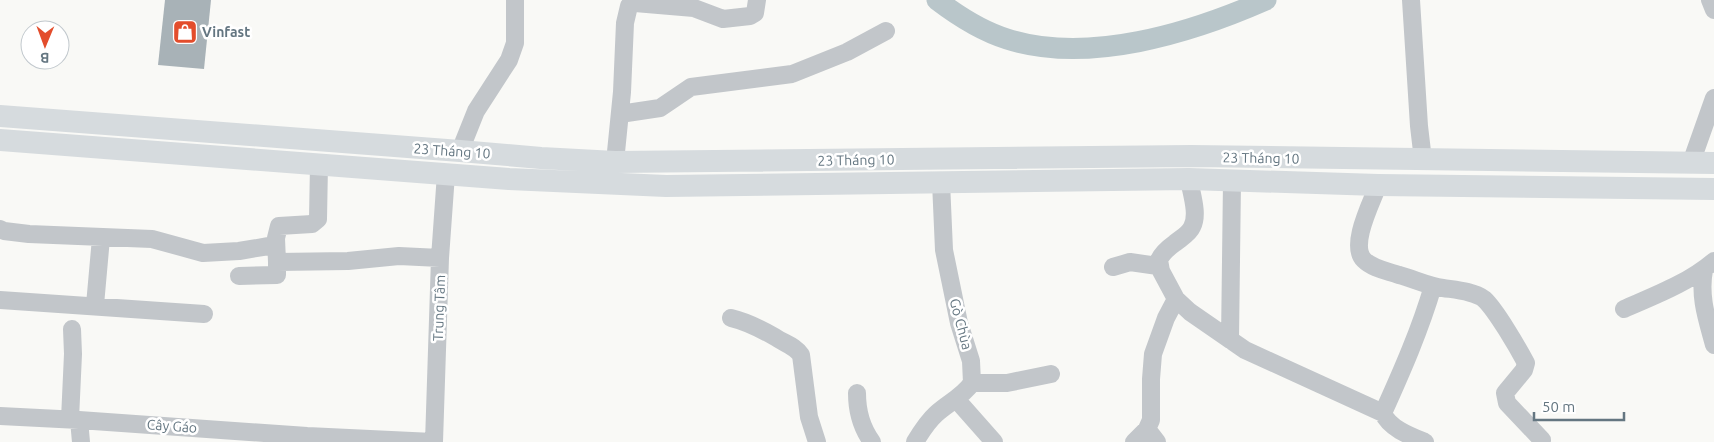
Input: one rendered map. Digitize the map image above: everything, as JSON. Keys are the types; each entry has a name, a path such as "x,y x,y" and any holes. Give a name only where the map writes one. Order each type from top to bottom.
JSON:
{"main road":[{"name":"23 Tháng 10","path":"0,116 541,158 615,162 1184,156 1714,163"},
{"name":"23 Tháng 10","path":"0,140 446,174 666,186 1189,179 1424,185 1714,189"},
{"path":"446,174 453,151"},
{"path":"1424,160 1424,185"}],"street":[{"path":"453,151 509,60 515,43 515,0"},
{"path":"615,162 620,114 625,23 629,6 635,3 694,8 723,19 750,16 755,13 756,0"},
{"path":"1411,0 1419,126 1424,160"},
{"path":"1710,0 1714,10"},
{"path":"620,114 660,108 691,87 792,74 847,52 886,31"},
{"path":"1691,163 1714,98"},
{"path":"239,276 277,275 276,238 279,226 312,224 318,219 319,165"},
{"name":"Trung Tâm","path":"433,442 440,258 446,174"},
{"path":"1189,179 1195,214 1192,228 1161,256 1158,266 1176,299 1230,340 1264,360 1382,413 1386,421 1416,440"},
{"path":"1230,340 1232,181"},
{"name":"Gò Chùa","path":"941,182 944,250 959,323 971,361 972,384"},
{"path":"1378,184 1359,235 1359,249 1363,259 1370,265 1385,271 1433,286 1475,294 1484,300 1498,318 1526,363 1524,370 1504,393 1506,403 1542,440"},
{"path":"2,230 29,234 152,240 203,252 238,251 269,246"},
{"path":"95,305 101,238"},
{"path":"277,262 348,261 399,256 440,258"},
{"path":"1113,267 1130,262 1158,266"},
{"path":"1624,309 1681,284 1709,265"},
{"path":"1709,265 1701,282 1705,318 1714,345"},
{"path":"1382,413 1407,360 1433,286"},
{"path":"1134,442 1152,436 1151,379 1153,354 1166,318 1176,299"},
{"path":"0,300 95,305 204,314"},
{"path":"732,318 770,333 795,347 801,355 808,417 817,442"},
{"path":"72,329 75,419 81,442"},
{"path":"914,442 932,418 965,392 972,384 1007,384 1051,374"},
{"path":"856,393 858,412 862,425 872,442"},
{"path":"956,399 994,442"},
{"name":"Cây Gáo","path":"0,416 75,419 297,436 433,442"}],"building":[{"name":"Vinfast","path":"165,0 211,0 204,69 158,65"}],"waterway":[{"path":"937,0 953,12 997,36 1038,46 1071,49 1139,42 1172,34 1205,24 1266,0"}],"place":[{"name":"Vinfast","path":"185,32"}]}
